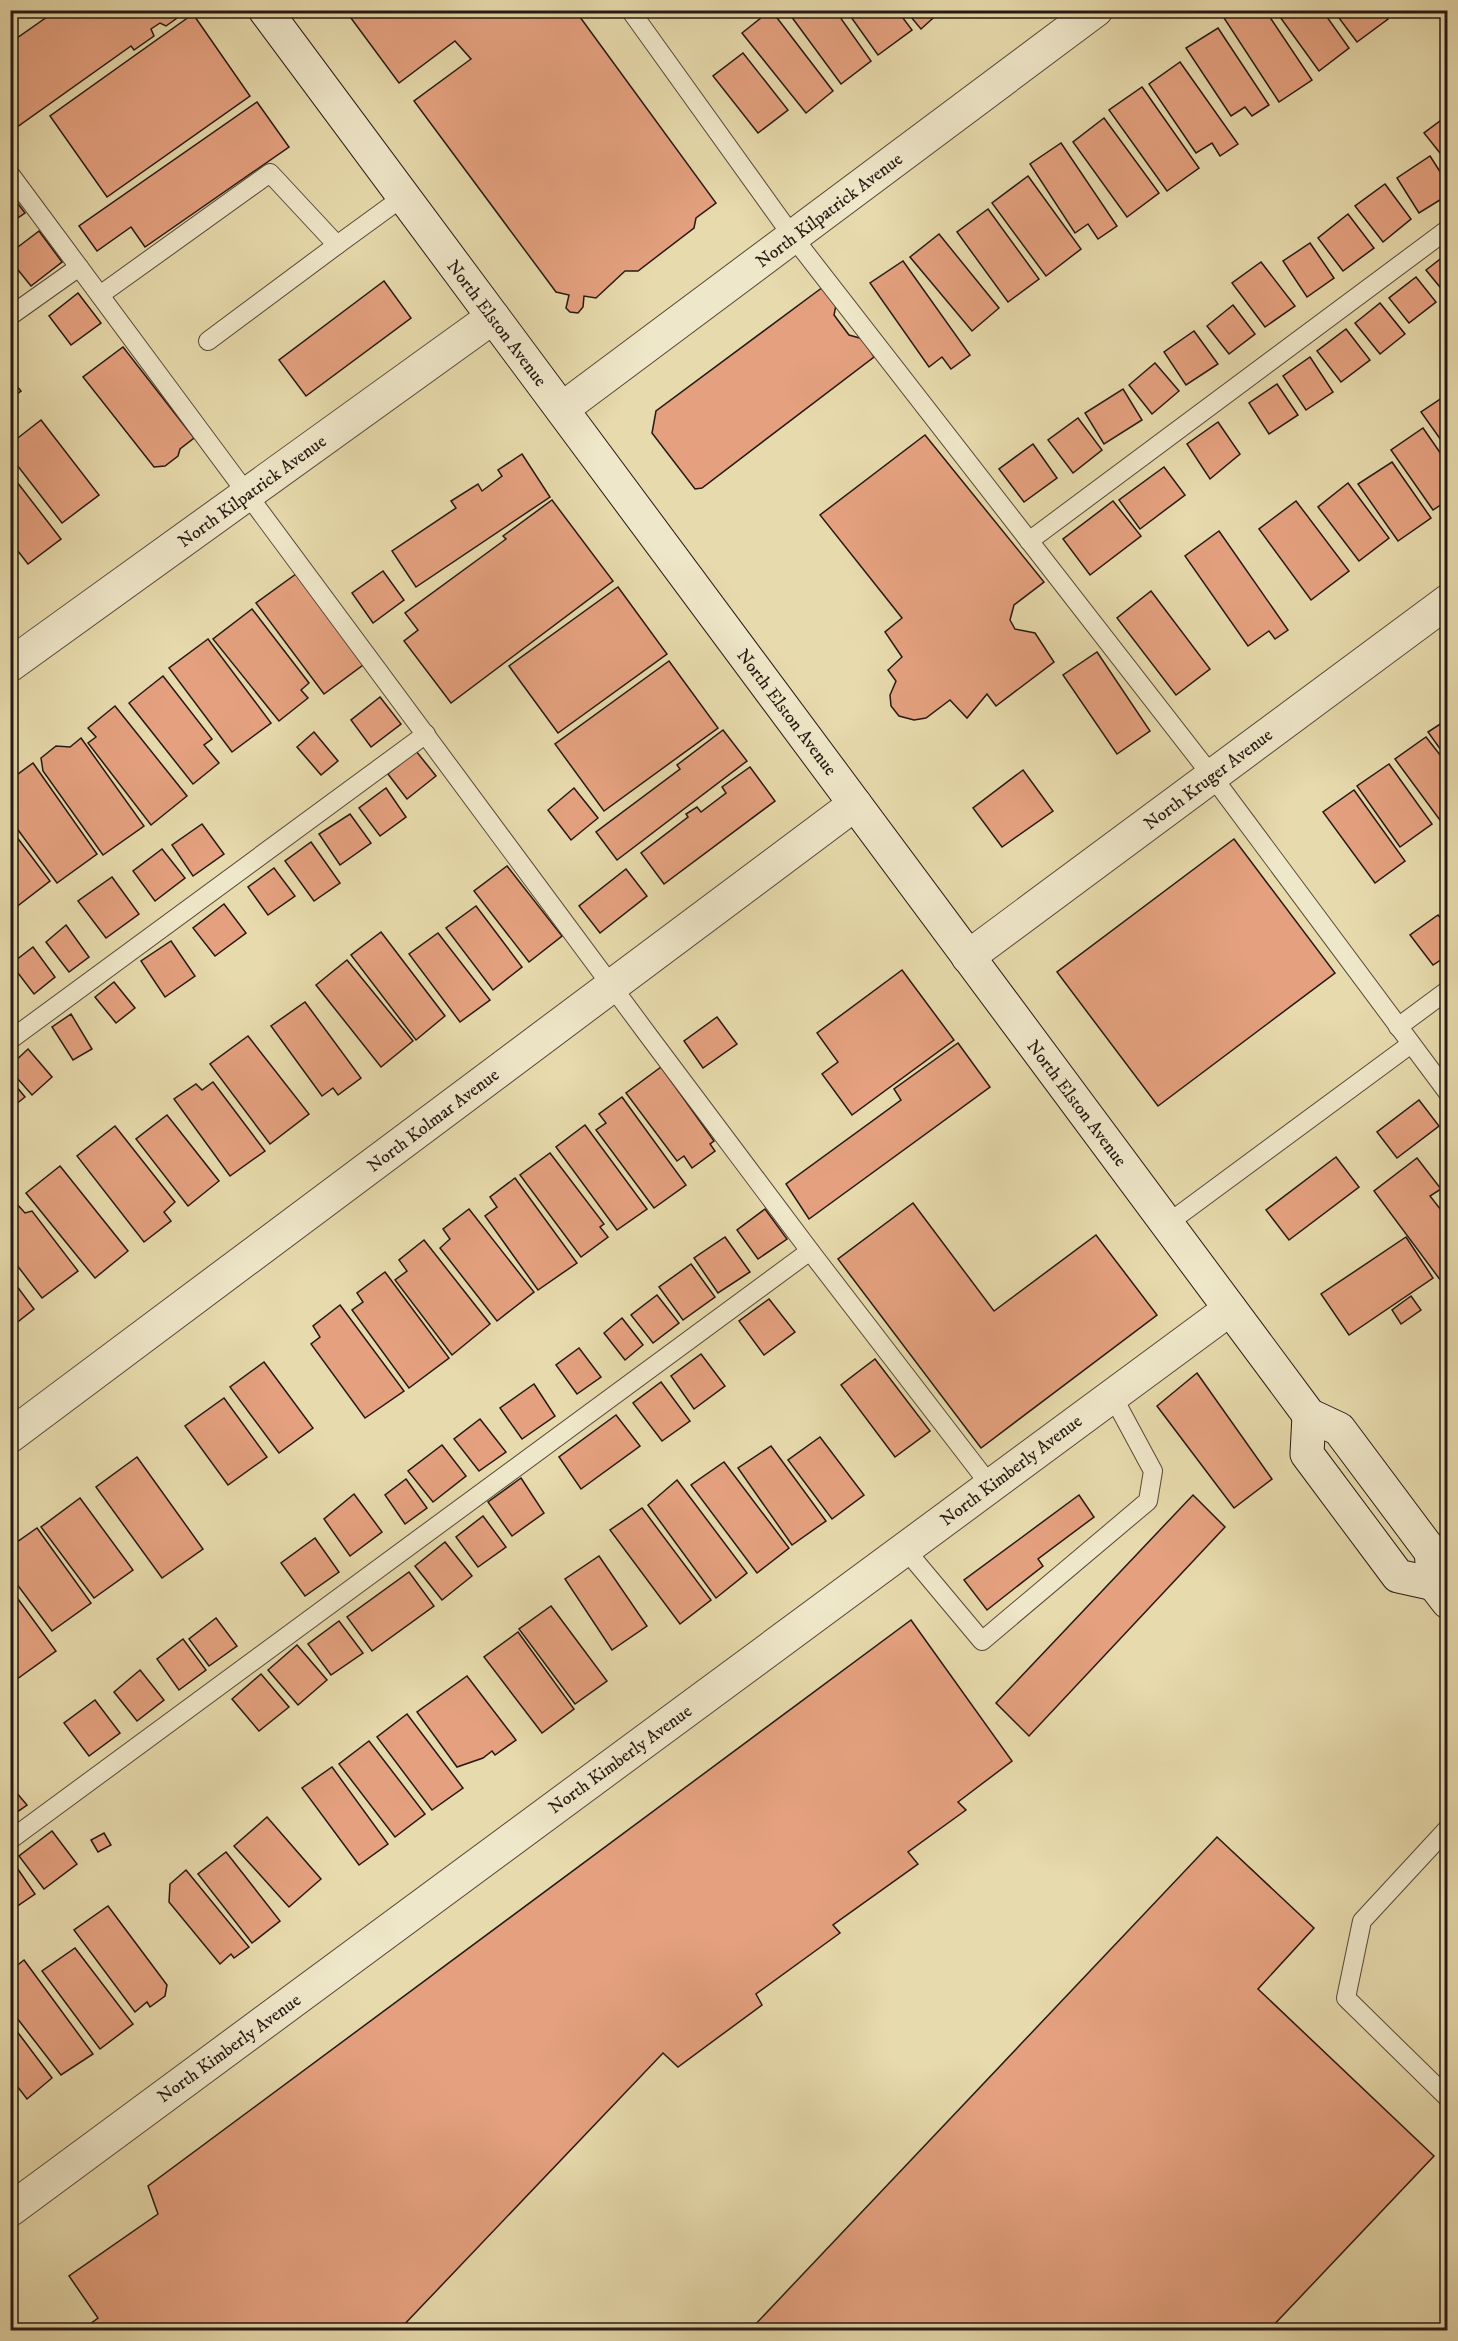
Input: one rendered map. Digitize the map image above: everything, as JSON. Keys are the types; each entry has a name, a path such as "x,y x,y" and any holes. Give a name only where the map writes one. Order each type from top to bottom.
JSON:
{"street":[{"name":"North Elston Avenue","path":"265,10 1309,1415 1339,1429 1431,1552 1441,1593"},
{"name":"North Kilpatrick Avenue","path":"562,410 1096,10"},
{"name":"North Kilpatrick Avenue","path":"10,665 493,317"},
{"name":"North Kruger Avenue","path":"968,957 1448,601"},
{"name":"North Kolmar Avenue","path":"10,1436 855,804"},
{"name":"North Kimberly Avenue","path":"10,2210 1230,1309"}],"lane":[{"path":"630,10 793,237 1212,776 1448,1093"},
{"path":"100,295 270,173 337,245"},
{"path":"10,174 810,1251 990,1485"},
{"path":"208,341 403,197"},
{"path":"1029,541 1448,229"},
{"path":"10,316 79,267"},
{"path":"10,1040 426,734"},
{"path":"1398,1027 1448,990"},
{"path":"1167,1224 1411,1044"},
{"path":"10,1840 810,1251"},
{"path":"905,1549 982,1641 1148,1501 1153,1471 1112,1395"},
{"path":"1448,1828 1362,1921 1346,1998 1448,2098"}],"building":[{"path":"57,10 187,11 166,26 160,23 151,29 154,36 134,50 131,46 10,132 10,43"},
{"path":"345,10 564,10 577,13 716,203 696,218 694,228 638,271 625,271 596,298 584,296 583,307 578,313 570,312 566,308 569,295 556,292 414,101 471,59 455,41 399,83"},
{"path":"771,10 833,91 806,113 742,33"},
{"path":"790,10 835,10 871,61 841,84 788,12"},
{"path":"846,10 897,10 912,30 878,55"},
{"path":"905,10 942,10 921,29"},
{"path":"1234,10 1265,10 1312,80 1279,102 1224,18"},
{"path":"1275,10 1322,10 1349,48 1319,71"},
{"path":"1333,10 1381,10 1388,19 1357,42"},
{"path":"193,14 250,96 107,197 50,116"},
{"path":"1218,28 1269,105 1252,116 1245,107 1231,116 1186,48"},
{"path":"743,53 788,110 758,133 713,76"},
{"path":"1180,62 1238,144 1220,156 1212,143 1196,153 1149,84"},
{"path":"1142,87 1199,168 1167,191 1109,110"},
{"path":"257,102 289,147 145,247 131,227 97,251 79,226"},
{"path":"1448,115 1448,163 1424,133"},
{"path":"1104,118 1159,193 1127,217 1073,142"},
{"path":"1061,143 1117,226 1098,239 1088,224 1075,233 1030,164"},
{"path":"1430,156 1448,184 1448,195 1419,213 1397,178"},
{"path":"1028,176 1081,249 1046,276 992,203"},
{"path":"1385,184 1411,219 1383,242 1355,206"},
{"path":"10,193 25,213 10,223"},
{"path":"988,209 1039,279 1008,302 957,232"},
{"path":"1348,214 1374,248 1343,271 1318,238"},
{"path":"39,231 62,262 31,286 10,260 10,253"},
{"path":"939,234 999,308 972,331 910,257"},
{"path":"1310,243 1334,278 1307,297 1283,261"},
{"path":"1448,253 1448,297 1426,270"},
{"path":"903,261 970,355 951,369 942,357 929,367 870,283"},
{"path":"1261,262 1295,306 1265,327 1232,283"},
{"path":"1416,277 1436,302 1409,323 1389,298"},
{"path":"384,281 411,318 306,396 279,360"},
{"path":"823,287 836,305 834,315 849,335 863,339 874,357 702,488 695,489 652,433 656,411"},
{"path":"78,293 101,323 71,345 49,316"},
{"path":"1380,303 1405,334 1380,354 1355,323"},
{"path":"1233,305 1255,334 1229,354 1207,326"},
{"path":"1346,329 1370,360 1341,382 1317,351"},
{"path":"1194,331 1218,364 1186,385 1164,352"},
{"path":"123,347 194,438 180,449 178,456 165,466 154,467 83,377"},
{"path":"1310,357 1333,392 1306,410 1283,376"},
{"path":"1155,363 1179,391 1152,414 1129,385"},
{"path":"10,378 21,391 10,399"},
{"path":"1277,384 1298,415 1269,434 1249,403"},
{"path":"1123,389 1142,420 1104,444 1085,413"},
{"path":"1448,394 1448,450 1421,412"},
{"path":"1078,418 1102,450 1073,473 1048,440"},
{"path":"41,420 99,495 62,523 10,456 10,444"},
{"path":"1218,422 1240,454 1210,479 1187,444"},
{"path":"1423,428 1448,464 1448,500 1433,510 1391,450"},
{"path":"925,435 1044,582 1014,605 1010,620 1015,629 1035,633 1054,662 996,706 987,694 967,718 950,700 926,718 914,720 899,716 891,706 890,695 896,681 888,670 902,657 885,632 902,618 820,515"},
{"path":"1033,444 1057,478 1024,502 999,469"},
{"path":"522,454 550,497 416,587 392,551 456,508 451,501 478,484 482,491 502,476 498,470"},
{"path":"1392,462 1431,518 1398,541 1358,484"},
{"path":"1164,467 1185,495 1140,529 1119,500"},
{"path":"10,473 61,539 28,564 10,541"},
{"path":"1348,483 1389,538 1359,561 1318,507"},
{"path":"552,500 613,581 451,703 404,641 418,630 405,613 506,539 503,536"},
{"path":"1113,501 1141,536 1090,575 1063,539"},
{"path":"1296,501 1349,571 1311,600 1259,529"},
{"path":"1219,531 1288,630 1275,639 1269,631 1248,646 1185,556"},
{"path":"383,571 404,600 373,623 352,593"},
{"path":"296,574 363,665 324,694 256,603"},
{"path":"618,587 667,654 558,733 509,666"},
{"path":"1151,591 1210,669 1176,695 1117,618"},
{"path":"252,609 309,683 301,690 308,698 279,721 213,639"},
{"path":"208,639 271,723 232,752 169,668"},
{"path":"1097,652 1150,731 1117,754 1063,675"},
{"path":"669,661 718,728 604,811 555,744"},
{"path":"163,676 212,739 204,745 219,763 193,784 129,703"},
{"path":"380,697 401,724 371,747 351,720"},
{"path":"115,706 187,796 151,825 88,743 96,737 88,728"},
{"path":"1448,719 1448,760 1428,732"},
{"path":"723,730 747,761 617,860 596,832 680,769 677,765"},
{"path":"314,732 338,761 321,775 297,747"},
{"path":"1426,737 1448,765 1448,831 1395,759"},
{"path":"81,738 144,826 103,855 43,771 41,758 56,746 70,747"},
{"path":"416,751 436,776 407,799 388,774"},
{"path":"33,763 97,854 57,883 10,819 10,780"},
{"path":"1389,764 1432,824 1400,847 1357,786"},
{"path":"750,767 775,801 664,884 641,853 688,817 686,814 697,807 701,812 726,793 722,787"},
{"path":"1023,770 1053,811 1002,847 973,808"},
{"path":"386,788 406,817 380,836 359,808"},
{"path":"574,788 598,818 571,840 548,810"},
{"path":"1354,790 1405,861 1375,883 1323,812"},
{"path":"350,814 371,843 340,865 319,834"},
{"path":"202,824 224,854 193,876 172,845"},
{"path":"10,828 50,881 11,911 10,911"},
{"path":"1234,839 1335,973 1158,1106 1057,972"},
{"path":"311,842 340,883 314,901 285,861"},
{"path":"162,849 185,878 155,901 133,871"},
{"path":"507,866 562,936 529,962 474,891"},
{"path":"274,868 295,896 268,915 248,887"},
{"path":"626,869 647,896 600,933 579,906"},
{"path":"112,877 139,914 106,938 78,901"},
{"path":"224,904 246,933 215,956 193,928"},
{"path":"476,906 522,967 493,990 446,928"},
{"path":"1438,915 1448,927 1448,955 1433,965 1410,935"},
{"path":"66,925 89,957 69,972 46,942"},
{"path":"381,932 445,1016 416,1040 351,955"},
{"path":"438,933 490,1000 460,1022 409,954"},
{"path":"171,941 195,976 165,997 141,961"},
{"path":"33,947 55,977 34,994 11,964"},
{"path":"347,960 413,1041 381,1067 316,985"},
{"path":"902,970 954,1040 852,1115 822,1074 838,1062 817,1033"},
{"path":"114,982 135,1008 116,1023 95,997"},
{"path":"305,1002 361,1078 338,1095 333,1088 322,1096 271,1026"},
{"path":"71,1014 92,1049 73,1060 52,1027"},
{"path":"717,1017 737,1044 703,1068 684,1041"},
{"path":"248,1036 309,1114 270,1144 210,1064"},
{"path":"958,1043 990,1087 809,1219 786,1184 901,1100 894,1089"},
{"path":"28,1049 52,1077 32,1095 10,1070 10,1066"},
{"path":"661,1067 714,1141 710,1144 715,1151 692,1168 684,1156 677,1161 626,1093"},
{"path":"10,1079 25,1097 10,1109"},
{"path":"213,1082 265,1151 230,1176 174,1099 196,1084 202,1090"},
{"path":"622,1097 686,1185 654,1208 596,1130 606,1123 599,1114"},
{"path":"1419,1100 1439,1126 1397,1158 1377,1132"},
{"path":"167,1115 219,1181 188,1206 136,1139"},
{"path":"585,1125 647,1209 617,1230 556,1147"},
{"path":"115,1126 175,1202 164,1212 171,1221 144,1242 77,1156"},
{"path":"550,1153 604,1224 600,1227 608,1237 581,1257 520,1175"},
{"path":"1336,1157 1359,1187 1289,1240 1266,1210"},
{"path":"1417,1158 1441,1189 1430,1196 1448,1219 1448,1283 1444,1285 1374,1191"},
{"path":"60,1166 128,1251 95,1278 26,1193"},
{"path":"515,1178 577,1263 538,1290 485,1216 497,1207 490,1197"},
{"path":"16,1203 25,1213 32,1211 78,1271 42,1298 10,1256 10,1207"},
{"path":"913,1203 994,1311 1096,1235 1157,1315 981,1448 838,1259"},
{"path":"469,1209 534,1292 497,1321 440,1248 450,1239 443,1229"},
{"path":"765,1209 787,1239 758,1259 737,1230"},
{"path":"725,1237 750,1272 718,1293 694,1258"},
{"path":"1406,1237 1433,1278 1349,1335 1321,1294"},
{"path":"424,1240 490,1324 452,1355 395,1280 407,1271 399,1260"},
{"path":"691,1264 715,1297 683,1320 659,1287"},
{"path":"385,1272 449,1358 409,1388 352,1310 363,1302 357,1293"},
{"path":"10,1277 34,1309 10,1328"},
{"path":"657,1295 679,1323 653,1343 631,1315"},
{"path":"1411,1296 1421,1310 1401,1324 1392,1310"},
{"path":"769,1299 795,1332 764,1355 739,1321"},
{"path":"340,1305 404,1391 365,1418 311,1344 320,1337 313,1326"},
{"path":"622,1318 643,1345 625,1360 604,1333"},
{"path":"579,1348 601,1377 577,1394 556,1365"},
{"path":"701,1354 725,1386 694,1409 671,1376"},
{"path":"875,1359 930,1431 895,1457 841,1385"},
{"path":"264,1362 313,1428 279,1453 230,1387"},
{"path":"1197,1373 1272,1479 1234,1508 1157,1406"},
{"path":"661,1382 690,1421 662,1441 633,1403"},
{"path":"534,1384 555,1416 522,1439 500,1408"},
{"path":"224,1398 267,1457 228,1485 185,1426"},
{"path":"616,1415 640,1446 581,1489 559,1457"},
{"path":"480,1419 506,1452 479,1471 454,1439"},
{"path":"820,1437 864,1495 832,1519 788,1460"},
{"path":"442,1445 466,1476 433,1502 408,1471"},
{"path":"771,1446 826,1521 792,1545 738,1468"},
{"path":"137,1457 203,1549 162,1578 96,1487"},
{"path":"724,1462 789,1548 757,1573 691,1485"},
{"path":"521,1478 544,1513 512,1536 488,1502"},
{"path":"406,1479 427,1508 405,1524 385,1495"},
{"path":"677,1480 747,1573 716,1598 648,1505"},
{"path":"354,1494 382,1532 350,1556 324,1519"},
{"path":"1079,1495 1094,1517 1038,1559 1043,1566 987,1610 964,1580"},
{"path":"1193,1495 1225,1527 1029,1736 996,1703"},
{"path":"80,1498 133,1570 94,1598 41,1527"},
{"path":"642,1508 711,1600 680,1624 610,1530"},
{"path":"483,1516 506,1547 478,1567 456,1537"},
{"path":"37,1528 91,1603 52,1631 10,1575 10,1547"},
{"path":"315,1538 339,1572 305,1596 281,1563"},
{"path":"445,1542 472,1576 442,1600 415,1566"},
{"path":"599,1556 647,1626 612,1650 565,1579"},
{"path":"409,1572 434,1606 372,1651 347,1617"},
{"path":"10,1588 56,1651 17,1679 10,1671"},
{"path":"551,1606 607,1681 575,1704 519,1629"},
{"path":"216,1618 237,1646 209,1666 189,1639"},
{"path":"911,1620 1012,1761 958,1802 966,1810 908,1852 918,1864 833,1925 840,1933 756,1994 762,2005 678,2067 663,2053 399,2330 82,2330 98,2318 69,2276 158,2214 148,2186"},
{"path":"339,1621 363,1653 331,1675 308,1644"},
{"path":"518,1632 574,1709 542,1733 484,1657"},
{"path":"183,1639 206,1670 179,1690 157,1659"},
{"path":"297,1645 327,1680 298,1705 268,1670"},
{"path":"140,1670 164,1700 137,1721 114,1692"},
{"path":"261,1674 289,1707 259,1731 232,1699"},
{"path":"467,1676 516,1740 495,1755 492,1751 483,1758 457,1767 417,1712"},
{"path":"95,1700 120,1733 89,1756 64,1723"},
{"path":"407,1714 463,1788 432,1810 377,1737"},
{"path":"369,1741 425,1814 395,1837 339,1764"},
{"path":"332,1767 388,1844 359,1865 302,1788"},
{"path":"10,1785 27,1805 10,1817"},
{"path":"267,1817 321,1879 289,1907 234,1846"},
{"path":"52,1831 77,1864 44,1889 19,1856"},
{"path":"104,1833 111,1845 98,1852 91,1840"},
{"path":"1217,1837 1314,1928 1258,1989 1434,2156 1269,2330 750,2330"},
{"path":"226,1852 280,1921 252,1943 198,1874"},
{"path":"13,1862 35,1894 10,1911 10,1864"},
{"path":"186,1870 249,1947 234,1958 231,1954 220,1964 169,1902 170,1884"},
{"path":"108,1906 167,1985 165,1996 150,2007 147,2002 135,2012 74,1930"},
{"path":"75,1948 133,2024 100,2049 42,1971"},
{"path":"24,1960 93,2054 61,2075 10,2009 10,1971"},
{"path":"10,2022 52,2078 27,2099 10,2077"}]}
